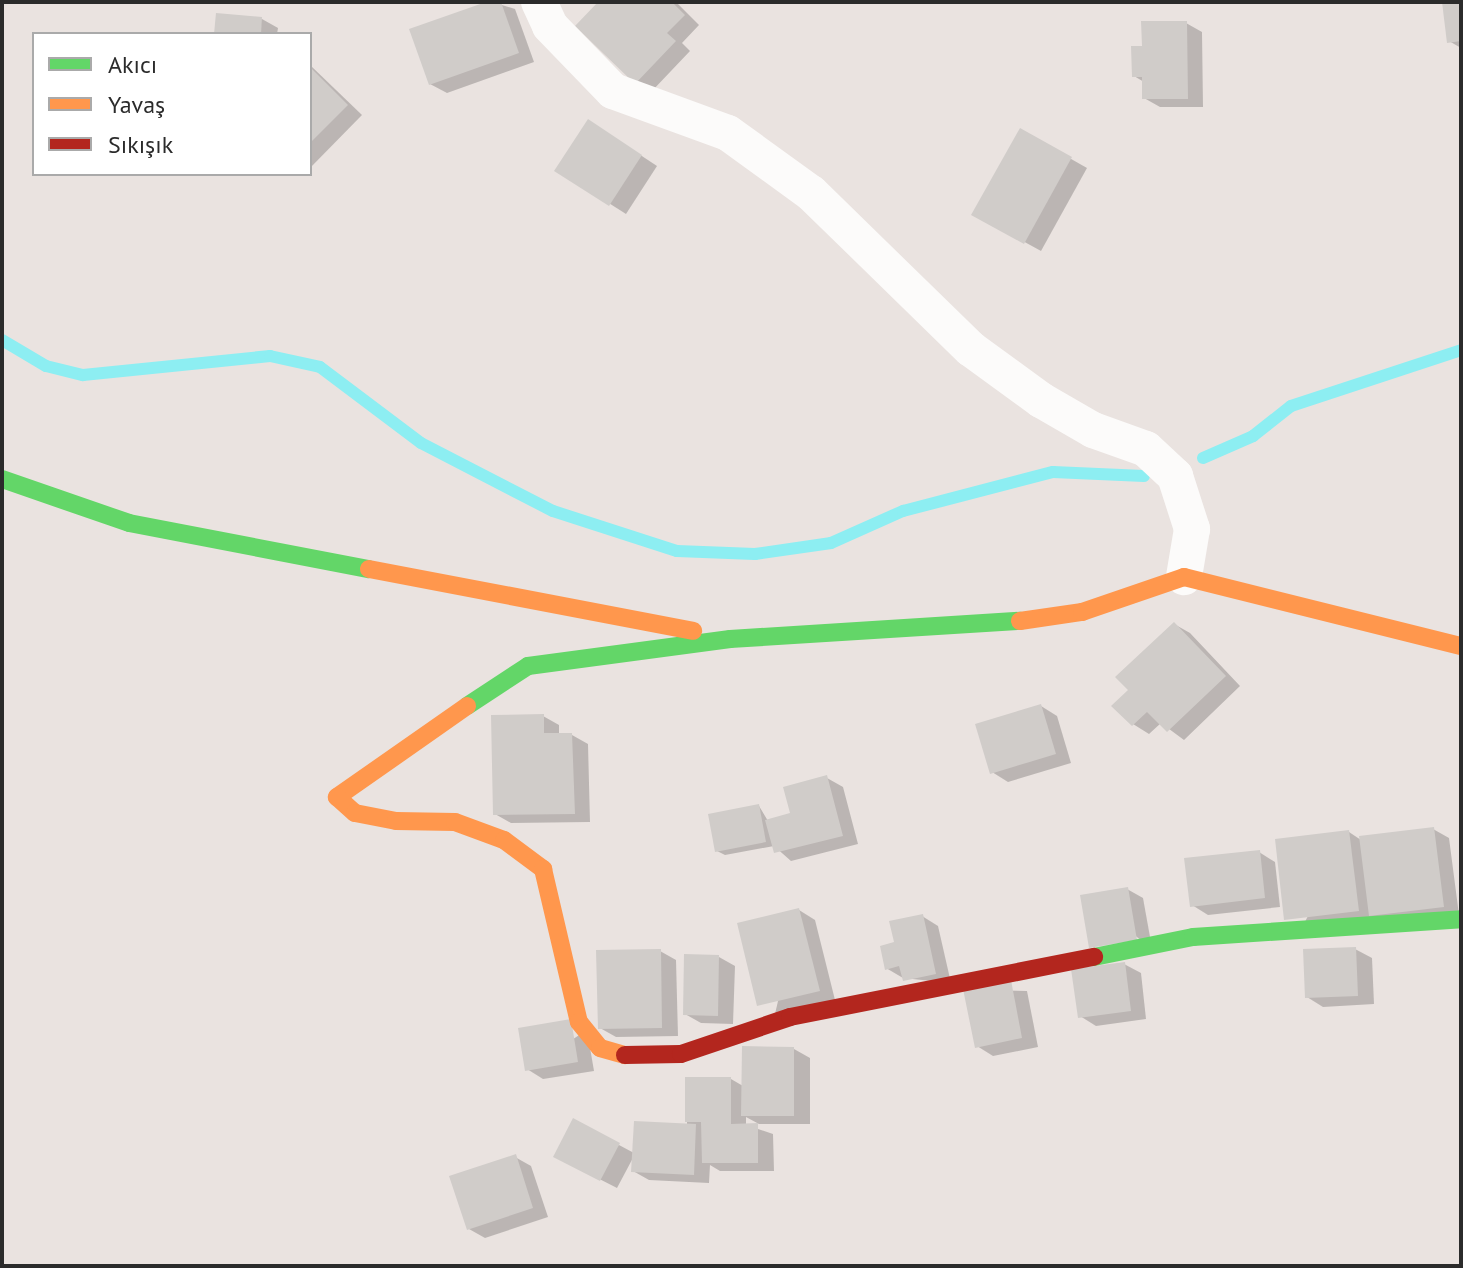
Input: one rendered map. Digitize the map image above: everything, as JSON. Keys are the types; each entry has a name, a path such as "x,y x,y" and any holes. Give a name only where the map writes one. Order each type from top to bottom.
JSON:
{"street":[{"path":"539,2 550,26 613,91 728,133 811,193 971,349 1041,400 1093,430 1146,449 1175,476 1192,529 1184,577"},
{"path":"2,479 129,523 730,639"},
{"path":"1461,646 1184,577 1082,612 969,628 730,639 528,666 370,769 337,797 355,813 396,821 455,822 504,840 543,869 579,1022 600,1048 636,1058 681,1054 790,1017 1193,937 1461,919"}],"building":[{"path":"486,2 501,2 519,53 429,85 409,29"},
{"path":"598,2 672,2 685,15 667,33 676,41 635,84 575,26"},
{"path":"1442,2 1461,2 1461,41 1447,43"},
{"path":"216,13 262,17 261,32 214,32"},
{"path":"1141,21 1187,21 1188,99 1142,99 1142,77 1132,77 1131,46 1142,46"},
{"path":"312,69 348,105 312,141"},
{"path":"588,119 642,155 609,206 554,171"},
{"path":"1020,128 1072,157 1024,244 971,215"},
{"path":"1174,622 1226,676 1167,732 1147,712 1132,726 1111,706 1128,690 1115,677"},
{"path":"1041,704 1056,754 990,774 975,724"},
{"path":"544,714 544,733 572,733 575,814 493,815 491,715"},
{"path":"827,775 843,836 774,853 765,820 790,813 783,787"},
{"path":"759,804 766,842 715,852 708,814"},
{"path":"1434,827 1444,907 1369,916 1359,836"},
{"path":"1349,830 1359,911 1284,920 1275,839"},
{"path":"1260,850 1265,898 1190,907 1184,858"},
{"path":"1128,887 1137,940 1089,948 1080,895"},
{"path":"799,908 820,991 757,1006 737,923"},
{"path":"923,914 936,974 903,981 899,966 885,970 880,946 894,942 889,921"},
{"path":"1356,947 1358,996 1305,998 1303,949"},
{"path":"661,949 662,1028 598,1029 596,950"},
{"path":"684,954 719,955 718,1016 683,1015"},
{"path":"1125,962 1131,1011 1078,1018 1071,969"},
{"path":"1011,980 1022,1038 975,1048 963,989"},
{"path":"571,1019 578,1062 525,1071 518,1028"},
{"path":"742,1046 794,1047 794,1116 741,1116"},
{"path":"685,1077 731,1077 731,1124 758,1123 758,1163 702,1163 701,1122 685,1122"},
{"path":"573,1118 620,1143 600,1181 553,1157"},
{"path":"634,1121 696,1124 694,1175 631,1172"},
{"path":"516,1154 533,1208 467,1230 449,1176"}],"waterway":[{"path":"2,340 46,366 83,375 270,356 320,367 421,443 553,511 677,551 755,554 831,543 903,511 1053,472 1144,476"},
{"path":"1203,458 1253,436 1291,406 1461,350"}],"traffic: fast":[{"path":"2,479 129,523 369,569"},
{"path":"467,706 528,666 730,639 1020,621"},
{"path":"1094,957 1193,937 1461,919"}],"traffic: slow":[{"path":"369,569 693,631"},
{"path":"1020,621 1082,612 1184,577 1461,646"},
{"path":"467,706 337,797 355,813 396,821 455,822 504,840 543,869 579,1022 600,1048 625,1055"}],"traffic: jam":[{"path":"625,1055 681,1054 790,1017 1094,957"}]}
